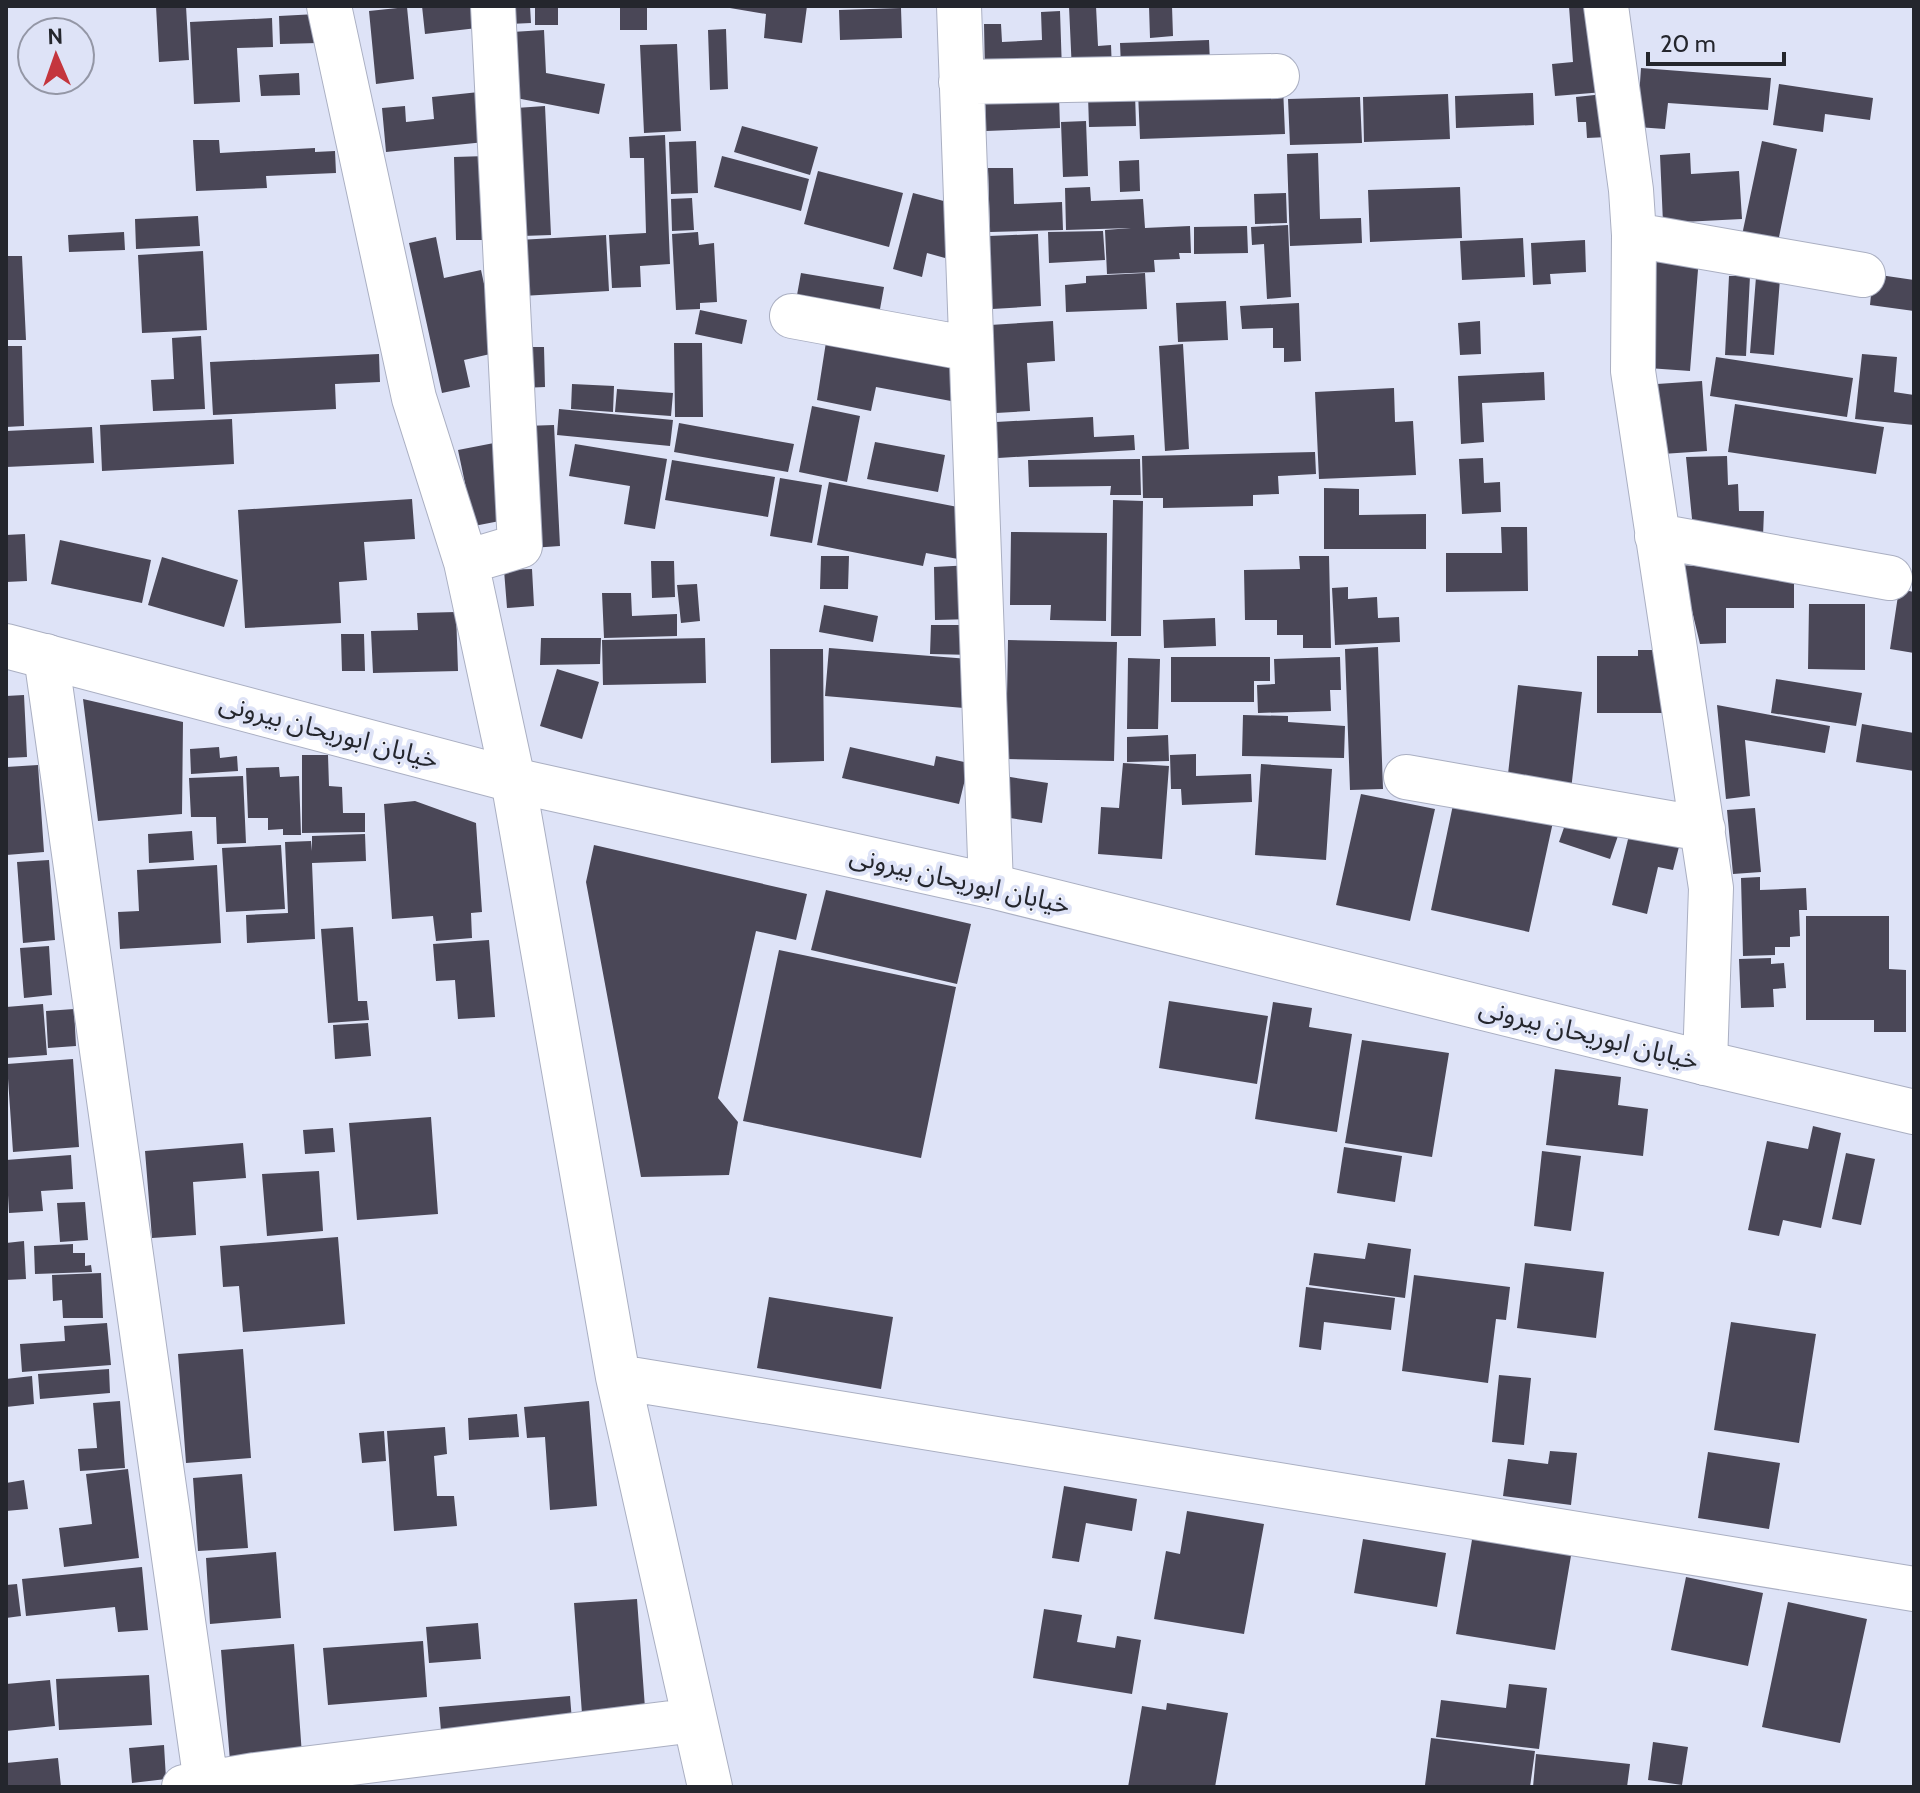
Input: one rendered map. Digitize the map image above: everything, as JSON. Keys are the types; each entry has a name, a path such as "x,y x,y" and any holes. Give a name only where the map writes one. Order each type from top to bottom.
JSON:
{"street":[{"path":"329,6 414,398 466,562 513,780 618,1377 710,1787"},
{"path":"466,562 520,546 493,6"},
{"path":"959,6 991,886"},
{"path":"1606,6 1631,190 1634,235 1633,371 1711,888 1705,1063"},
{"path":"961,82 1277,76"},
{"path":"1634,235 1863,275"},
{"path":"792,316 971,349"},
{"path":"1657,536 1890,578"},
{"path":"26,651 195,1785 256,1781 695,1720"},
{"name":"خیابان ابوریحان بیرونی","path":"26,651 513,780 991,886 1914,1112"},
{"path":"1406,777 1703,829"},
{"path":"618,1377 1914,1589"}],"building":[{"path":"156,6 186,6 189,60 159,62"},
{"path":"422,6 484,6 486,27 425,34"},
{"path":"508,6 530,6 531,23 509,24"},
{"path":"535,6 558,6 558,25 535,25"},
{"path":"620,6 647,6 647,30 620,30"},
{"path":"718,6 807,6 802,43 764,38 766,14"},
{"path":"1069,6 1096,6 1098,46 1111,45 1112,70 1072,72"},
{"path":"1149,6 1172,6 1173,36 1150,38"},
{"path":"1569,6 1597,6 1604,92 1555,96 1552,64 1573,62"},
{"path":"407,7 414,79 376,84 369,11"},
{"path":"901,8 902,38 840,40 839,10"},
{"path":"1060,11 1062,71 985,74 984,24 1001,24 1002,42 1042,40 1041,12"},
{"path":"317,14 318,43 280,44 279,16"},
{"path":"272,18 273,47 237,48 240,102 194,104 190,22"},
{"path":"726,29 728,89 710,90 708,30"},
{"path":"544,30 546,73 605,84 599,114 516,98 512,32"},
{"path":"1209,40 1210,63 1121,67 1120,43"},
{"path":"677,44 681,131 644,133 640,45"},
{"path":"1641,68 1771,78 1768,110 1668,103 1665,129 1637,127"},
{"path":"299,73 300,95 261,96 259,75"},
{"path":"1779,84 1873,98 1870,120 1825,114 1823,132 1773,125"},
{"path":"1283,87 1285,134 1140,139 1138,92"},
{"path":"479,92 485,142 386,152 382,108 405,106 406,122 434,119 432,97"},
{"path":"1135,93 1136,126 1089,127 1088,95"},
{"path":"1533,93 1534,125 1456,128 1455,96"},
{"path":"1059,94 1060,128 986,131 985,97"},
{"path":"1448,94 1450,139 1364,142 1363,97"},
{"path":"1604,94 1608,137 1587,138 1586,122 1578,122 1576,97"},
{"path":"1360,97 1362,143 1290,145 1288,99"},
{"path":"545,106 551,235 522,236 516,108"},
{"path":"1086,121 1088,176 1063,177 1061,122"},
{"path":"742,126 818,147 810,175 734,152"},
{"path":"665,135 670,264 640,266 641,287 612,288 609,235 646,233 644,158 630,158 629,137"},
{"path":"193,140 219,140 220,153 315,148 315,152 335,151 336,173 266,176 267,188 196,191"},
{"path":"696,141 698,193 671,194 669,142"},
{"path":"1762,141 1797,149 1778,242 1742,235"},
{"path":"1318,153 1320,219 1361,218 1362,243 1290,246 1287,154"},
{"path":"1690,153 1691,174 1739,171 1742,219 1663,223 1660,155"},
{"path":"487,156 490,240 456,240 454,157"},
{"path":"722,156 809,179 801,211 714,187"},
{"path":"1139,160 1140,191 1120,192 1119,161"},
{"path":"988,168 1013,168 1014,204 1062,202 1063,230 990,232"},
{"path":"818,171 903,193 889,247 804,224"},
{"path":"1090,187 1091,201 1143,199 1145,228 1190,226 1191,253 1179,253 1180,259 1154,260 1155,272 1107,274 1105,230 1131,228 1066,230 1065,188"},
{"path":"1460,187 1462,238 1370,242 1368,190"},
{"path":"913,193 959,205 945,258 927,253 922,277 893,269"},
{"path":"1286,193 1287,223 1255,224 1254,194"},
{"path":"692,198 694,230 672,231 671,199"},
{"path":"198,216 200,246 136,249 135,219"},
{"path":"1288,225 1291,297 1267,299 1264,244 1252,245 1251,227"},
{"path":"1247,226 1248,253 1194,254 1194,227"},
{"path":"1103,231 1105,260 1049,263 1048,232"},
{"path":"124,232 125,250 69,252 68,235"},
{"path":"698,232 699,245 714,243 717,302 700,303 700,309 676,310 672,234"},
{"path":"1038,234 1041,306 992,309 989,236"},
{"path":"606,235 609,291 522,296 519,240"},
{"path":"436,237 444,278 481,270 499,352 464,360 470,387 442,393 409,243"},
{"path":"1523,238 1525,277 1462,280 1460,241"},
{"path":"1585,240 1586,272 1550,274 1551,284 1533,285 1531,243"},
{"path":"203,251 207,330 142,333 138,255"},
{"path":"1657,253 1699,257 1690,371 1648,368"},
{"path":"6,256 22,256 26,340 6,340"},
{"path":"801,273 884,287 878,320 795,306"},
{"path":"1145,273 1147,309 1066,312 1065,285 1086,283 1086,276"},
{"path":"1873,274 1914,280 1914,311 1870,305"},
{"path":"1729,276 1750,276 1746,356 1725,355"},
{"path":"1756,277 1780,279 1774,355 1750,353"},
{"path":"1226,301 1228,340 1178,342 1176,303"},
{"path":"1299,303 1301,361 1284,362 1284,348 1273,348 1273,328 1242,329 1240,306"},
{"path":"700,310 747,320 742,344 695,334"},
{"path":"1053,321 1055,361 1027,363 1030,411 996,413 990,325"},
{"path":"1480,321 1481,354 1460,355 1458,323"},
{"path":"201,336 205,409 153,411 151,380 174,379 172,338"},
{"path":"826,342 956,367 951,401 876,387 871,411 817,400"},
{"path":"674,343 702,343 703,417 675,417"},
{"path":"1183,344 1189,449 1165,451 1159,346"},
{"path":"6,346 22,346 24,426 6,427"},
{"path":"521,347 544,347 545,387 522,388"},
{"path":"379,354 380,382 335,384 336,409 213,415 210,362"},
{"path":"1862,354 1897,357 1894,392 1914,395 1914,425 1855,419"},
{"path":"1716,357 1853,378 1847,417 1710,396"},
{"path":"1544,372 1545,400 1482,403 1484,442 1461,444 1458,376"},
{"path":"1702,381 1707,451 1662,454 1657,384"},
{"path":"572,384 614,386 613,412 571,409"},
{"path":"1394,388 1395,422 1413,421 1416,475 1319,479 1315,392"},
{"path":"617,389 673,393 671,416 615,412"},
{"path":"1735,404 1884,427 1876,474 1728,452"},
{"path":"812,406 860,416 847,482 799,472"},
{"path":"559,409 673,420 670,446 557,435"},
{"path":"1093,417 1094,437 1134,435 1135,450 998,458 996,422"},
{"path":"232,419 234,464 102,471 100,425"},
{"path":"679,423 794,444 788,472 674,452"},
{"path":"554,425 560,546 531,548 525,426"},
{"path":"92,427 94,463 6,467 6,431"},
{"path":"875,442 945,455 938,492 867,479"},
{"path":"494,443 510,519 474,526 458,450"},
{"path":"575,444 667,459 655,529 624,524 630,486 569,476"},
{"path":"1315,452 1316,474 1278,476 1279,494 1253,495 1253,506 1163,508 1163,498 1143,498 1142,456"},
{"path":"1727,456 1728,485 1738,484 1739,511 1764,511 1763,536 1693,529 1686,457"},
{"path":"1483,458 1484,483 1500,482 1501,512 1462,514 1459,459"},
{"path":"1140,459 1141,495 1110,495 1111,486 1029,487 1028,460"},
{"path":"672,460 775,477 768,517 665,500"},
{"path":"780,478 822,485 812,543 770,536"},
{"path":"829,482 968,509 958,559 926,553 923,566 817,545"},
{"path":"1324,488 1359,489 1359,515 1426,514 1426,549 1324,549"},
{"path":"412,499 415,539 364,542 367,580 339,582 341,623 245,628 238,510"},
{"path":"1113,500 1143,501 1141,636 1111,636"},
{"path":"1501,527 1527,527 1528,591 1446,592 1446,553 1502,553"},
{"path":"1011,532 1107,533 1106,621 1050,620 1051,605 1010,605"},
{"path":"25,534 27,581 6,582 6,535"},
{"path":"60,540 151,560 142,603 51,584"},
{"path":"821,556 849,556 848,589 820,589"},
{"path":"1299,556 1329,556 1331,648 1303,648 1303,635 1277,635 1277,620 1245,620 1244,570 1300,569"},
{"path":"162,557 238,580 224,627 148,605"},
{"path":"651,561 674,561 675,597 652,598"},
{"path":"972,565 973,619 935,620 934,567"},
{"path":"1681,565 1794,573 1794,608 1726,608 1726,643 1700,644"},
{"path":"532,569 534,606 507,608 504,570"},
{"path":"697,584 700,621 681,623 677,585"},
{"path":"1348,587 1348,599 1377,597 1378,618 1399,617 1400,642 1335,645 1332,588"},
{"path":"1899,589 1914,592 1914,653 1890,649"},
{"path":"602,593 631,593 632,616 677,614 677,636 604,638"},
{"path":"1809,604 1865,604 1865,670 1808,669"},
{"path":"824,605 878,616 873,642 819,632"},
{"path":"456,612 458,671 373,673 371,631 418,630 417,613"},
{"path":"1215,618 1216,646 1164,648 1163,620"},
{"path":"931,625 975,625 974,655 930,654"},
{"path":"341,634 364,634 365,671 342,671"},
{"path":"541,638 601,638 600,664 540,665"},
{"path":"705,638 706,683 603,685 602,640"},
{"path":"1008,640 1117,642 1114,761 1006,759"},
{"path":"1378,647 1383,789 1350,790 1345,649"},
{"path":"829,648 969,659 964,708 825,696"},
{"path":"770,649 823,649 824,761 771,763"},
{"path":"1638,650 1670,650 1670,713 1597,713 1597,656 1638,656"},
{"path":"1171,657 1270,657 1270,681 1254,681 1254,702 1171,702"},
{"path":"1340,657 1341,690 1330,690 1331,711 1258,713 1257,685 1275,684 1274,659"},
{"path":"1128,658 1160,659 1158,729 1127,729"},
{"path":"557,669 599,682 582,739 540,726"},
{"path":"1776,679 1862,693 1856,726 1771,713"},
{"path":"1518,685 1582,692 1571,790 1507,783"},
{"path":"24,695 27,757 6,758 6,696"},
{"path":"83,699 183,722 182,814 98,821"},
{"path":"1717,705 1830,726 1825,753 1745,740 1750,796 1726,799"},
{"path":"1243,715 1288,716 1288,722 1345,726 1344,758 1242,756"},
{"path":"1862,724 1914,733 1914,771 1856,762"},
{"path":"1168,735 1169,761 1127,762 1127,737"},
{"path":"219,747 220,758 237,756 238,771 191,774 190,749"},
{"path":"850,747 934,766 936,756 969,763 959,804 842,778"},
{"path":"1196,754 1196,776 1251,774 1252,802 1182,805 1181,789 1171,789 1170,755"},
{"path":"302,755 328,755 329,786 342,787 343,813 365,813 365,832 302,833"},
{"path":"1123,763 1169,766 1162,859 1098,854 1101,807 1119,808"},
{"path":"1261,764 1332,769 1326,860 1255,855"},
{"path":"38,765 44,852 6,855 6,767"},
{"path":"279,767 280,777 299,776 301,835 283,835 283,829 268,830 268,818 248,818 246,768"},
{"path":"998,775 1048,783 1042,823 991,815"},
{"path":"243,776 246,843 217,844 216,817 191,817 189,778"},
{"path":"1361,794 1435,809 1410,921 1336,905"},
{"path":"1454,800 1553,822 1529,932 1431,910"},
{"path":"415,801 476,823 482,912 471,913 472,938 436,941 433,916 392,919 384,804"},
{"path":"1755,808 1761,872 1733,874 1727,810"},
{"path":"1568,816 1619,833 1610,859 1559,842"},
{"path":"1631,827 1681,839 1673,870 1658,867 1647,914 1612,905"},
{"path":"192,831 194,860 149,863 148,834"},
{"path":"365,834 366,861 312,863 315,939 247,943 246,915 288,913 285,842 311,841 312,851 312,836"},
{"path":"281,845 285,909 226,912 222,848"},
{"path":"594,845 807,894 796,940 756,931 718,1098 738,1122 729,1175 641,1177 586,882"},
{"path":"49,860 55,940 23,943 17,862"},
{"path":"217,865 221,943 120,949 118,912 139,911 137,870"},
{"path":"1760,877 1760,890 1806,888 1807,910 1799,910 1800,936 1790,937 1790,947 1775,947 1775,955 1743,956 1741,878"},
{"path":"826,890 971,924 957,984 811,950"},
{"path":"1806,916 1889,916 1889,969 1906,970 1906,1032 1874,1032 1874,1020 1806,1020"},
{"path":"353,927 358,1001 367,1001 369,1020 328,1023 321,929"},
{"path":"489,940 495,1017 458,1019 455,980 436,981 433,944"},
{"path":"49,946 52,995 24,998 20,948"},
{"path":"779,950 956,987 921,1158 743,1121"},
{"path":"1771,958 1771,964 1784,963 1786,988 1773,989 1774,1007 1741,1008 1739,959"},
{"path":"1169,1001 1268,1016 1257,1084 1159,1068"},
{"path":"1273,1002 1312,1008 1309,1027 1352,1034 1337,1132 1255,1119"},
{"path":"43,1004 47,1055 6,1058 6,1007"},
{"path":"74,1009 76,1046 48,1048 46,1011"},
{"path":"368,1023 371,1056 335,1059 333,1025"},
{"path":"1362,1040 1449,1053 1432,1157 1345,1143"},
{"path":"73,1059 79,1147 13,1152 7,1064"},
{"path":"1555,1069 1621,1077 1618,1105 1648,1109 1643,1156 1546,1145"},
{"path":"431,1117 438,1214 357,1220 349,1123"},
{"path":"1813,1126 1841,1133 1821,1228 1783,1220 1779,1236 1748,1230 1767,1141 1808,1149"},
{"path":"333,1128 335,1152 305,1154 303,1130"},
{"path":"243,1143 246,1178 193,1182 196,1235 152,1238 145,1151"},
{"path":"1344,1147 1402,1156 1395,1202 1337,1193"},
{"path":"1542,1151 1581,1156 1571,1231 1534,1226"},
{"path":"1846,1153 1875,1159 1861,1225 1832,1219"},
{"path":"71,1155 73,1189 41,1191 43,1211 9,1213 6,1160"},
{"path":"319,1171 323,1231 267,1236 262,1174"},
{"path":"85,1202 88,1240 60,1242 57,1203"},
{"path":"338,1237 345,1324 243,1332 239,1286 223,1287 220,1246"},
{"path":"24,1241 26,1279 6,1280 6,1243"},
{"path":"1368,1243 1411,1249 1405,1298 1309,1285 1314,1253 1365,1259"},
{"path":"73,1244 73,1253 85,1253 85,1266 91,1265 92,1272 35,1274 34,1246"},
{"path":"1525,1263 1604,1272 1596,1338 1517,1328"},
{"path":"101,1273 103,1318 63,1318 62,1300 53,1301 52,1275"},
{"path":"1414,1275 1510,1287 1506,1320 1496,1319 1488,1383 1402,1371"},
{"path":"1306,1287 1395,1298 1391,1330 1324,1322 1321,1350 1299,1347"},
{"path":"769,1297 893,1317 881,1389 757,1368"},
{"path":"1731,1322 1816,1334 1799,1443 1714,1430"},
{"path":"107,1323 111,1365 22,1372 20,1344 65,1341 64,1326"},
{"path":"243,1349 251,1458 186,1463 178,1354"},
{"path":"109,1369 110,1393 40,1399 38,1374"},
{"path":"1499,1375 1531,1378 1524,1445 1492,1442"},
{"path":"32,1376 34,1404 6,1407 6,1379"},
{"path":"120,1401 125,1468 80,1471 78,1449 97,1448 93,1403"},
{"path":"589,1401 597,1506 550,1510 545,1437 527,1438 524,1407"},
{"path":"517,1414 519,1437 469,1440 468,1418"},
{"path":"445,1427 447,1454 434,1456 437,1496 454,1496 457,1526 394,1531 387,1431"},
{"path":"384,1431 386,1461 362,1463 359,1433"},
{"path":"1550,1451 1577,1453 1571,1505 1503,1496 1508,1459 1548,1464"},
{"path":"1708,1452 1780,1463 1769,1529 1698,1518"},
{"path":"128,1469 139,1558 64,1567 59,1528 92,1524 86,1474"},
{"path":"242,1474 248,1548 198,1551 193,1478"},
{"path":"24,1480 28,1509 6,1511 6,1483"},
{"path":"1064,1486 1137,1499 1132,1531 1086,1523 1079,1562 1052,1558"},
{"path":"1187,1511 1264,1524 1244,1634 1154,1619 1166,1551 1180,1554"},
{"path":"1474,1528 1573,1544 1555,1650 1456,1634"},
{"path":"1363,1539 1446,1553 1437,1607 1354,1593"},
{"path":"276,1552 281,1618 210,1624 206,1558"},
{"path":"142,1567 148,1630 118,1632 115,1607 26,1616 22,1579"},
{"path":"1686,1577 1763,1593 1748,1666 1671,1650"},
{"path":"17,1584 21,1616 6,1618 6,1585"},
{"path":"637,1599 645,1708 582,1714 574,1603"},
{"path":"1788,1602 1867,1619 1840,1743 1762,1727"},
{"path":"1044,1609 1082,1615 1077,1642 1115,1648 1117,1636 1141,1640 1132,1694 1033,1678"},
{"path":"478,1623 481,1659 429,1663 426,1627"},
{"path":"423,1641 427,1697 328,1705 323,1648"},
{"path":"294,1644 302,1755 230,1761 221,1650"},
{"path":"149,1675 152,1725 59,1730 56,1679"},
{"path":"50,1680 55,1726 6,1731 6,1684"},
{"path":"1509,1684 1547,1688 1539,1749 1436,1737 1441,1700 1506,1708"},
{"path":"570,1696 572,1721 441,1731 439,1707"},
{"path":"1167,1703 1228,1713 1215,1787 1128,1787 1142,1706 1166,1710"},
{"path":"1431,1738 1535,1751 1530,1787 1425,1785"},
{"path":"1653,1742 1688,1747 1682,1785 1648,1780"},
{"path":"164,1745 166,1779 132,1783 129,1748"},
{"path":"1536,1754 1630,1764 1627,1787 1533,1787"},
{"path":"58,1758 61,1787 6,1787 6,1763"}]}
